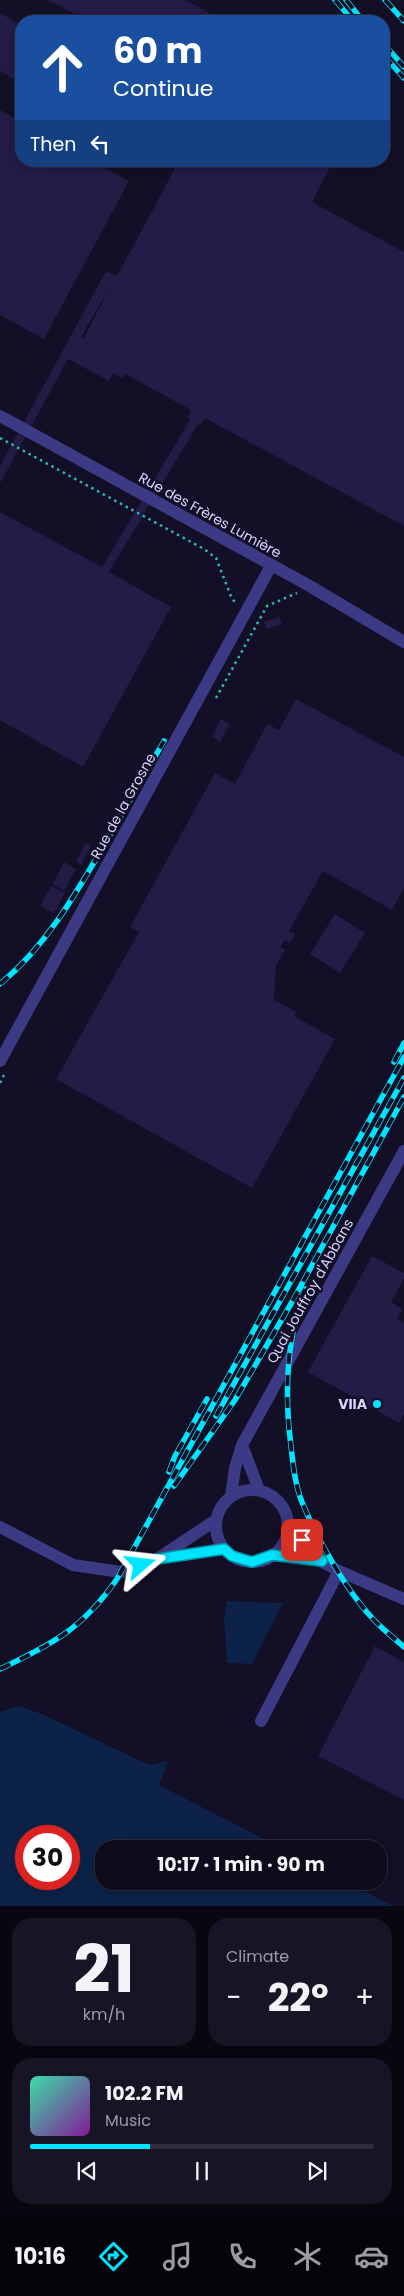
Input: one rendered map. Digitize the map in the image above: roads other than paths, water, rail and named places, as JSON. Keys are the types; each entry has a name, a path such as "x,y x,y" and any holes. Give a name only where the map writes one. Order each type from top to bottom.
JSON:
{"street":[{"name":"Rue des Frères Lumière","path":"0,416 308,585 404,642"},
{"name":"Rue de la Grosne","path":"0,1061 271,566"},
{"name":"Quai Jouffroy d'Abbans","path":"231,1496 234,1468 242,1445 404,1151"},
{"path":"242,1445 259,1490"},
{"path":"322,1561 272,1555 252,1562 232,1556 224,1549 216,1530 218,1511 231,1496 249,1490 259,1490 270,1494 285,1511 288,1522 322,1561 339,1571 404,1599"},
{"path":"157,1559 216,1520"},
{"path":"272,1555 284,1541 288,1522"},
{"path":"0,1527 73,1565 121,1572 157,1559 224,1549"},
{"path":"261,1721 339,1571"}],"water":[{"path":"227,1601 283,1603 252,1664 227,1663 224,1618"},
{"path":"19,1706 42,1714 149,1765 168,1761 159,1785 266,1840 95,1840 95,1890 363,1890 393,1906 0,1906 0,1712"}],"railway":[{"path":"335,0 348,15"},
{"path":"346,0 358,15"},
{"path":"385,0 404,21"},
{"path":"390,51 404,67"},
{"path":"390,63 404,78"},
{"path":"0,984 16,970 45,938 70,903 164,741"},
{"path":"394,1062 404,1043"},
{"path":"0,1669 66,1633 92,1610 117,1579 404,1057"},
{"path":"216,1416 404,1078"},
{"path":"174,1486 235,1400 292,1302 404,1097"},
{"path":"305,1289 290,1347 287,1386 289,1426 298,1489 316,1533 345,1583 367,1612 404,1647"},
{"path":"169,1472 175,1456 207,1399"}],"place":[{"name":"VIIA","path":"377,1404"}]}
